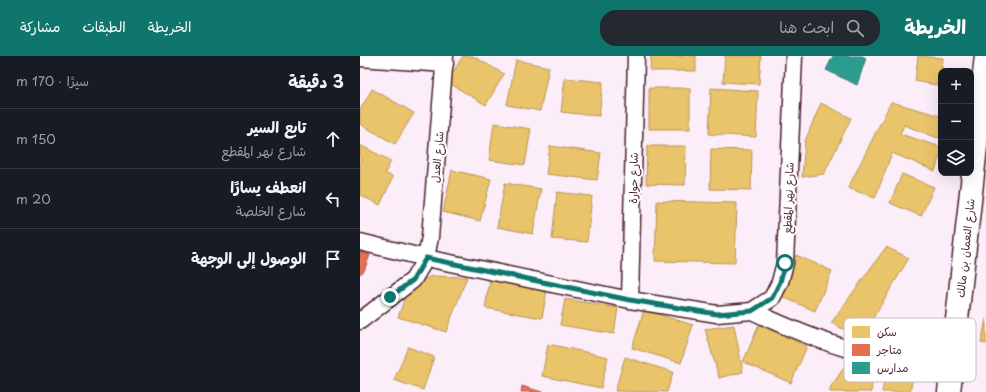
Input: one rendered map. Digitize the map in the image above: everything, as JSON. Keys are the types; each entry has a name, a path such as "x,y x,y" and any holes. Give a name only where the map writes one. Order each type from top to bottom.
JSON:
{"street":[{"name":"شارع حوارة","path":"630,300 636,56"},
{"name":"شارع نهر المقطع","path":"360,242 426,258 630,300 717,314 752,311 772,298 780,282 785,263 794,56"},
{"name":"شارع النعمان بن مالك","path":"958,318 984,98 986,56"},
{"path":"360,58 445,60"},
{"name":"شارع العدل","path":"360,321 413,280 426,258 430,237 445,60"},
{"path":"752,311 803,334 844,347"},
{"name":"شارع النعمان بن مالك","path":"949,392 950,382"}],"building: سكن":[{"path":"463,56 473,56 504,74 486,105 447,82"},
{"path":"651,56 696,56 696,71 650,71"},
{"path":"725,56 761,56 759,84 723,82"},
{"path":"918,56 943,58 942,68 938,68 938,85 915,81"},
{"path":"516,60 549,67 540,111 507,105"},
{"path":"565,78 603,82 599,116 561,112"},
{"path":"649,88 690,88 690,129 649,129"},
{"path":"711,88 758,91 756,137 709,134"},
{"path":"372,89 414,113 395,144 360,124 360,110"},
{"path":"891,102 938,115 938,138 904,125 900,134 938,146 938,162 935,171 892,153 875,198 848,188"},
{"path":"821,103 851,118 824,174 802,177 805,141"},
{"path":"494,123 531,129 525,165 489,160"},
{"path":"360,145 391,161 385,173 393,177 380,205 360,195"},
{"path":"550,146 601,153 597,180 546,174"},
{"path":"647,146 686,146 685,185 646,184"},
{"path":"711,149 752,150 751,190 710,189"},
{"path":"452,170 491,179 480,221 443,212"},
{"path":"902,174 934,187 921,216 890,203"},
{"path":"505,183 541,189 533,234 497,227"},
{"path":"557,192 592,196 587,242 552,239"},
{"path":"657,201 737,203 735,263 655,261"},
{"path":"886,247 909,258 873,318 844,318 844,330 831,323"},
{"path":"796,255 832,271 815,311 778,295"},
{"path":"431,276 467,277 446,332 398,317 408,289"},
{"path":"490,280 547,290 542,318 485,308"},
{"path":"565,299 618,308 614,334 560,325"},
{"path":"644,310 693,325 681,363 632,348"},
{"path":"986,319 986,344 981,343"},
{"path":"734,325 743,372 719,378 705,329"},
{"path":"759,325 807,346 791,383 743,362"},
{"path":"548,344 608,357 601,388 542,376"},
{"path":"408,347 434,357 423,390 394,380"},
{"path":"625,357 673,372 667,392 615,391"},
{"path":"844,367 844,382 872,382 871,392 830,392 830,388"},
{"path":"884,382 912,382 910,392 882,392"}],"building: متاجر":[{"path":"360,252 370,255 364,271 360,274"},
{"path":"522,386 542,392 521,392"}],"building: مدارس":[{"path":"833,56 862,56 866,58 857,85 826,70"}],"route":[{"path":"390,297 413,280 426,258 630,300 717,314 736,314 752,311 772,298 780,282 785,263"}]}
